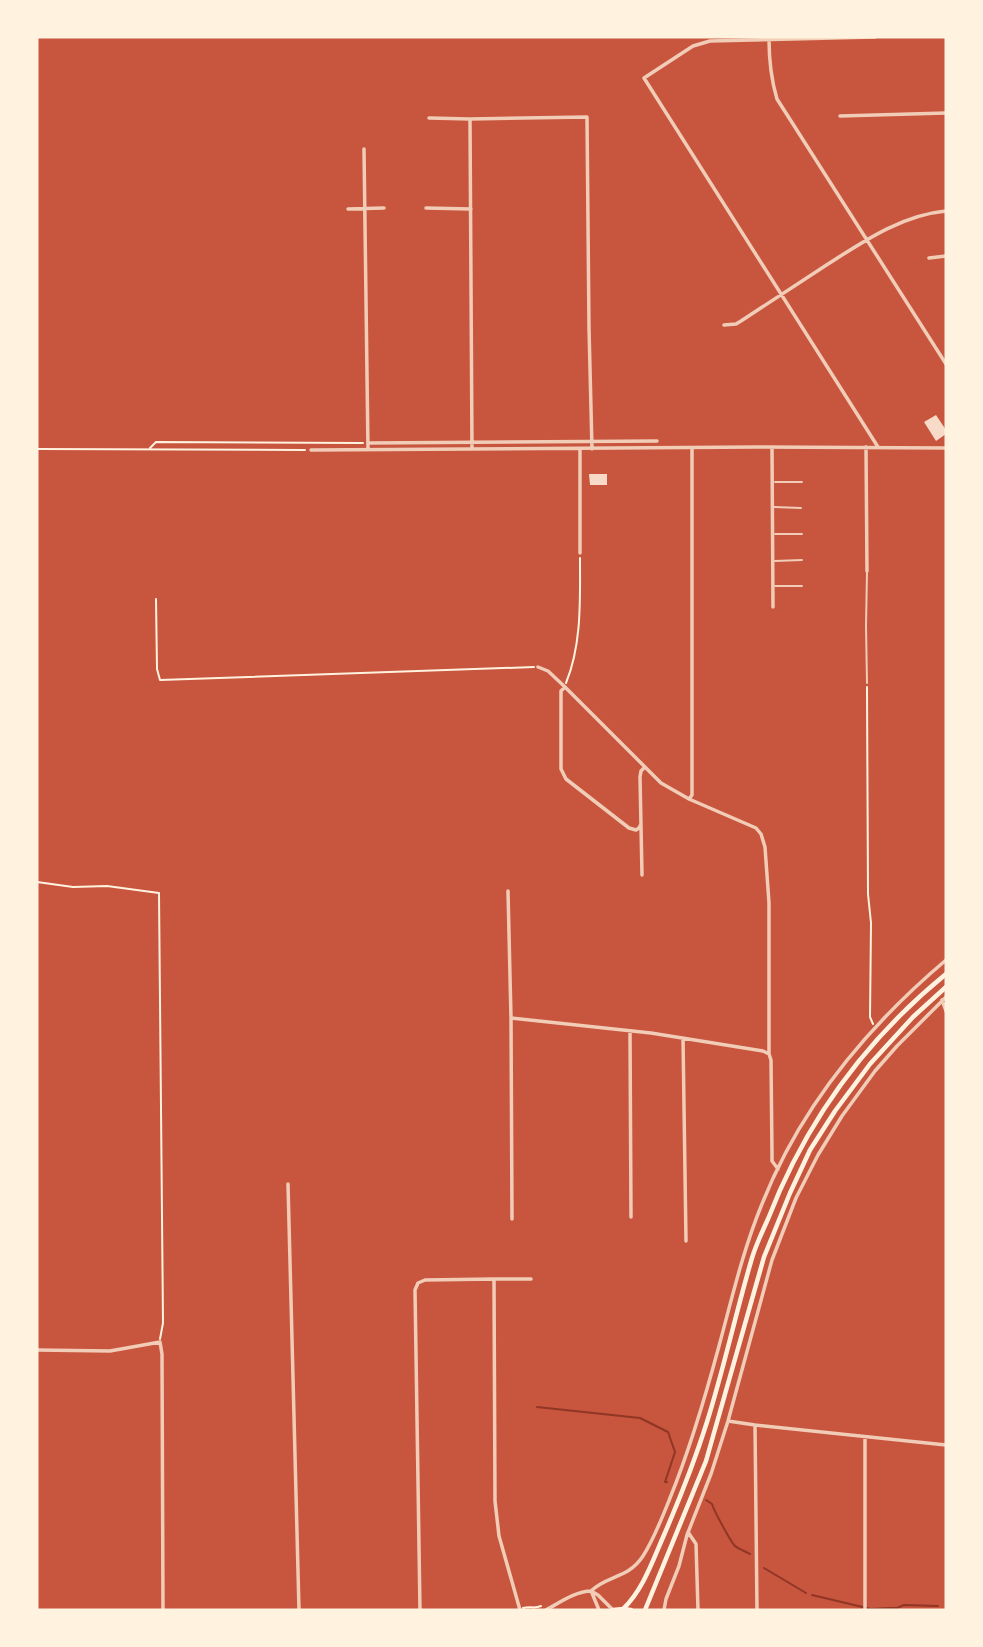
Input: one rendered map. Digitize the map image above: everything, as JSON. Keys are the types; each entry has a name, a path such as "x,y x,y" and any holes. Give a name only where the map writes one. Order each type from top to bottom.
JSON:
{"main road":[{"path":"623,1609 631,1601 654,1558 689,1475 708,1420 753,1255 780,1188 802,1143 862,1056 905,1010 946,974"},
{"path":"645,1610 706,1461 764,1257 810,1150 870,1063 913,1017 946,987"},
{"path":"613,1610 631,1610"}],"street":[{"path":"769,37 772,83 777,99 946,365"},
{"path":"875,37 719,39 693,46 643,78 877,447"},
{"path":"840,116 946,113"},
{"path":"429,118 587,117 592,449"},
{"path":"470,119 472,449"},
{"path":"364,149 368,450"},
{"path":"348,209 384,208"},
{"path":"426,208 471,209"},
{"path":"724,325 736,324 867,240 918,216 946,211"},
{"path":"929,258 946,256"},
{"path":"368,443 657,441"},
{"path":"772,447 773,607"},
{"path":"866,447 867,571"},
{"path":"689,799 692,795 692,448"},
{"path":"311,450 946,448"},
{"path":"580,449 580,553"},
{"path":"538,667 548,671 565,687 661,783 689,799 756,828 761,834 765,847 769,903 772,1161 778,1169"},
{"path":"565,687 561,691 563,774 629,828 636,830 641,824"},
{"path":"642,875 640,777 644,768"},
{"path":"508,891 512,1219"},
{"path":"591,1591 634,1568 662,1519 697,1424 744,1251 762,1202 795,1137 845,1062 875,1026 946,960"},
{"path":"944,999 946,1011"},
{"path":"664,1610 688,1532 728,1421 772,1260 801,1187 842,1116 867,1082 897,1046 944,999"},
{"path":"510,1018 683,1038 769,1054"},
{"path":"630,1031 631,1217"},
{"path":"683,1038 686,1241"},
{"path":"288,1184 299,1610"},
{"path":"420,1610 415,1290 418,1283 425,1279 531,1279"},
{"path":"494,1279 495,1502 499,1536 520,1610"},
{"path":"37,1350 110,1351 160,1342 163,1610"},
{"path":"728,1421 946,1445"},
{"path":"755,1425 757,1610"},
{"path":"864,1437 865,1610"},
{"path":"688,1532 696,1544 698,1610"},
{"path":"546,1610 586,1590 598,1595 613,1610"},
{"path":"591,1591 599,1610"}],"lane":[{"path":"772,482 802,482"},
{"path":"772,508 801,508"},
{"path":"773,534 802,534"},
{"path":"773,561 802,560"},
{"path":"867,571 867,683"},
{"path":"773,586 802,586"}],"path":[{"path":"149,449 156,442 368,443"},
{"path":"37,449 311,450"},
{"path":"565,687 573,665 580,612 580,553"},
{"path":"156,599 157,669 160,680 538,667"},
{"path":"867,683 870,1017 875,1026"},
{"path":"37,882 159,892 163,1322 160,1342"}],"building":[{"path":"936,415 946,434 936,441 924,422"},
{"path":"589,474 607,474 607,485 590,485"}],"waterway":[{"path":"537,1407 640,1418 668,1432 675,1452 667,1482"},
{"path":"706,1500 712,1504 734,1545 750,1554"},
{"path":"764,1568 806,1593"},
{"path":"812,1595 871,1609 897,1608 904,1605 938,1606"}]}
